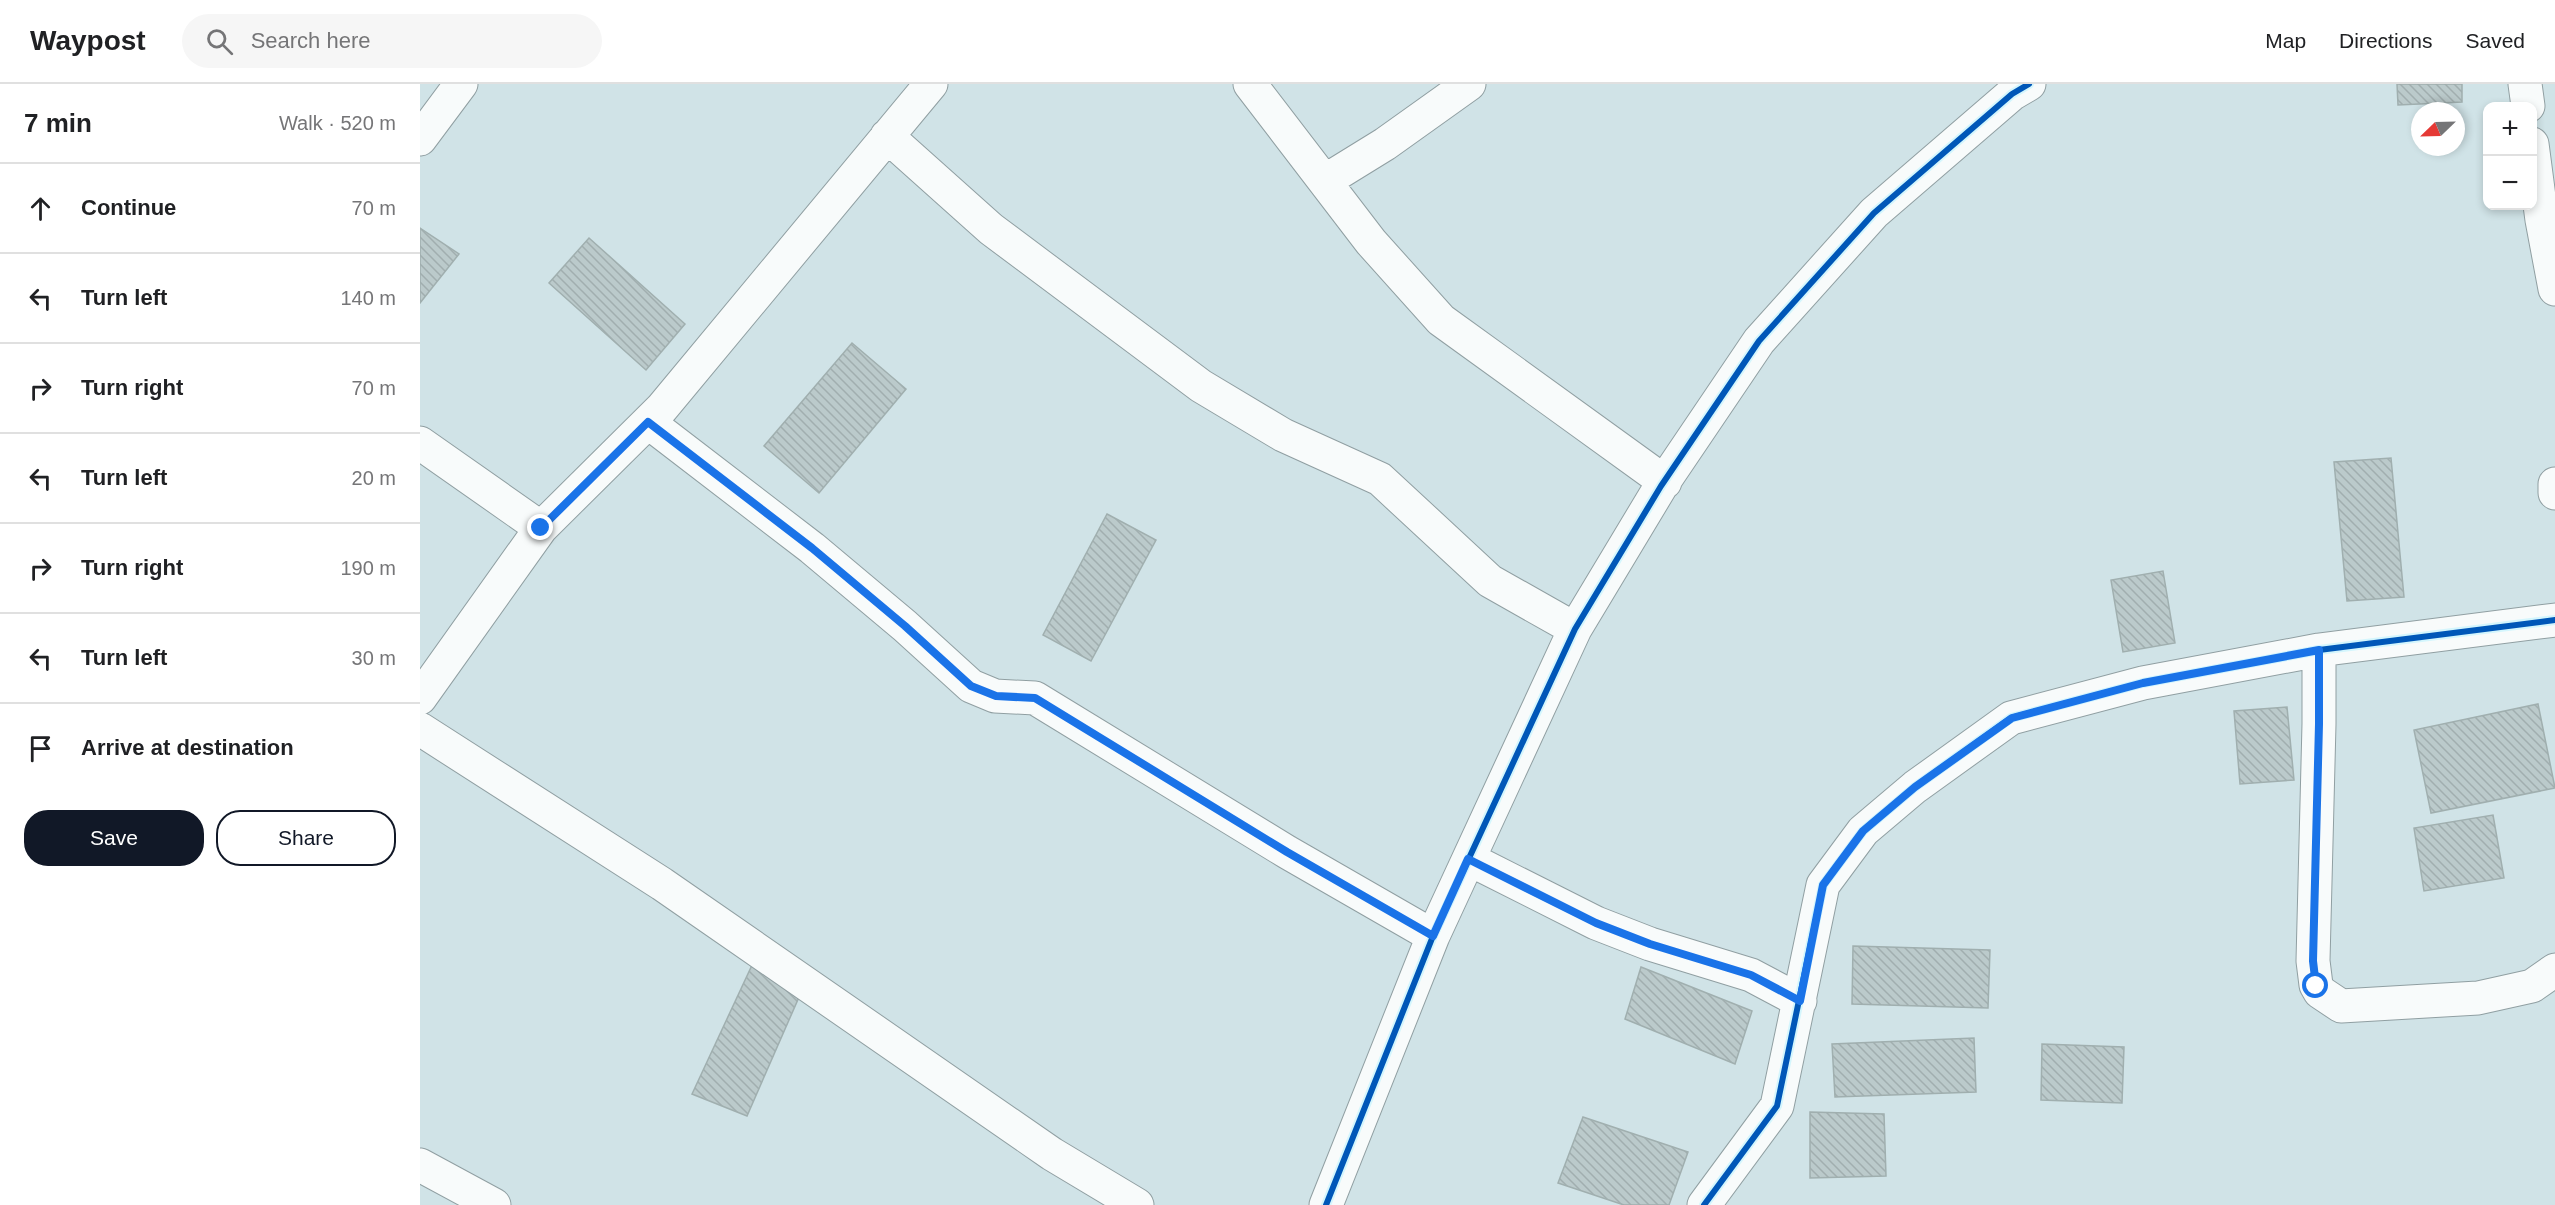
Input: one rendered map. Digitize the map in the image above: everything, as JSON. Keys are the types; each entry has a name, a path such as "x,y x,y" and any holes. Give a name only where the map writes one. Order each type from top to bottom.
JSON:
{"street":[{"path":"420,139 461,84"},
{"path":"420,698 541,528 662,408 931,84"},
{"path":"1250,84 1371,242 1441,320 1665,482"},
{"path":"1324,181 1385,144 1469,84"},
{"path":"1326,1205 1433,936 1575,629 1665,482 1759,341 1874,213 2012,94 2029,84"},
{"path":"2525,84 2527,102"},
{"path":"887,136 991,229 1201,386 1283,435 1380,478 1490,581 1575,629"},
{"path":"2534,156 2554,282"},
{"path":"648,422 812,548 905,626 971,686 996,696 1035,698 1287,852 1433,936"},
{"path":"420,443 541,528"},
{"path":"2555,484 2555,493"},
{"path":"1704,1205 1776,1106 1823,885 1863,831 1915,787 2012,718 2143,683 2319,650 2555,620"},
{"path":"2319,650 2313,961 2316,986 2320,992 2341,1006 2478,998 2532,986 2555,970"},
{"path":"420,729 662,884 1052,1154 1137,1205"},
{"path":"1468,859 1596,923 1650,944 1751,975 1800,1001"},
{"path":"420,1165 494,1205"}],"building":[{"path":"2397,84 2462,84 2462,102 2411,102 2411,104 2398,105"},
{"path":"420,228 459,254 420,303"},
{"path":"589,238 685,324 646,370 549,283"},
{"path":"852,343 906,389 819,493 764,446"},
{"path":"2391,458 2404,597 2347,601 2334,462"},
{"path":"1107,514 1156,540 1091,661 1043,635"},
{"path":"2163,571 2175,643 2123,652 2111,580"},
{"path":"2538,704 2555,788 2431,813 2414,730"},
{"path":"2287,707 2294,780 2240,784 2234,711"},
{"path":"2493,815 2504,878 2424,891 2414,828"},
{"path":"1853,946 1990,950 1988,1008 1852,1004"},
{"path":"753,963 803,988 747,1116 692,1094"},
{"path":"1641,967 1752,1011 1735,1064 1625,1019"},
{"path":"1974,1038 1976,1092 1835,1097 1832,1044"},
{"path":"2042,1044 2124,1047 2122,1103 2041,1100"},
{"path":"1810,1112 1884,1114 1886,1176 1810,1178"},
{"path":"1583,1117 1688,1152 1669,1205 1624,1205 1558,1183"}],"cycle path":[{"path":"1326,1205 1433,936 1575,629 1661,486 1759,341 1874,213 2012,94 2029,84"},
{"path":"1704,1205 1777,1106 1823,885 1863,831 1915,787 2011,718 2143,683 2319,650 2555,620"}],"route":[{"path":"541,528 648,422 812,548 905,626 971,686 996,696 1035,698 1287,852 1433,936 1468,859 1596,923 1650,944 1751,975 1800,1001 1823,885 1863,831 1915,787 2012,718 2143,683 2319,650 2313,961 2316,986"}]}
